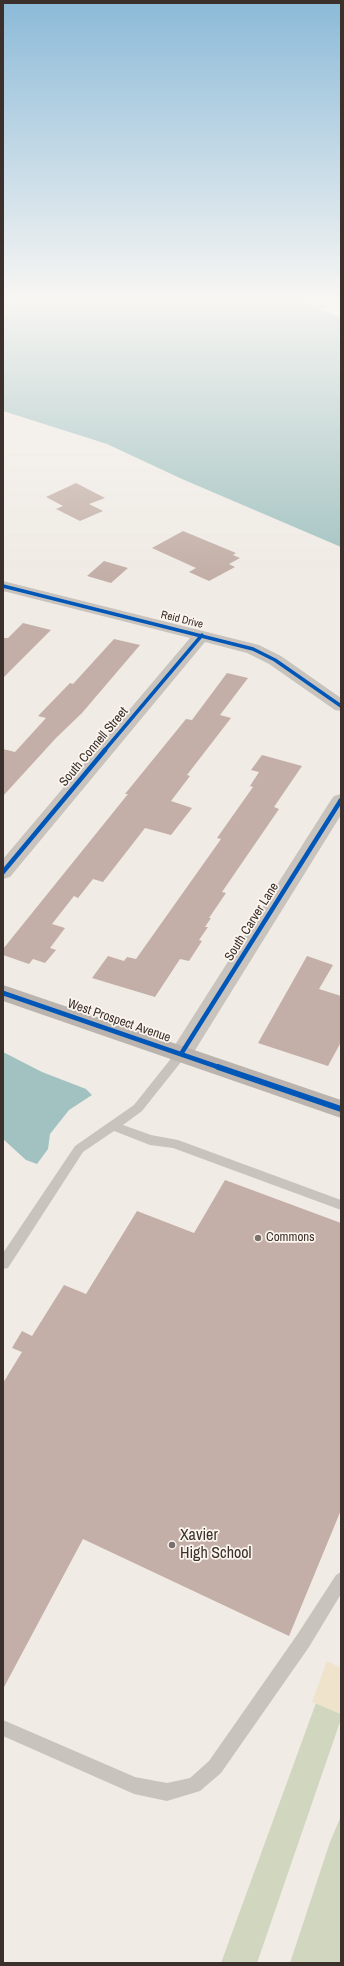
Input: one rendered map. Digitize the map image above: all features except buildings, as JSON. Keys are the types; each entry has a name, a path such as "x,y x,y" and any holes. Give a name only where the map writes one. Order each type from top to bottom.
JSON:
{"main road":[{"name":"West Prospect Avenue","path":"3,993 341,1109"}],"street":[{"name":"Reid Drive","path":"5,588 202,635 263,653 341,706"},
{"name":"South Connell Street","path":"3,872 202,635"},
{"name":"South Carver Lane","path":"181,1054 341,800"}],"lane":[{"path":"3,1264 79,1149 138,1108 181,1054"},
{"path":"113,1126 150,1140 174,1143 341,1205"},
{"path":"3,1728 134,1786 167,1792 194,1785 216,1768 303,1641 341,1580"}],"green space":[{"path":"316,1703 341,1714 341,1719 257,1963 221,1963"},
{"path":"341,1816 341,1963 290,1963 330,1842"}],"sand":[{"path":"327,1661 341,1668 341,1714 312,1702"}],"water":[{"path":"3,391 341,391 341,547 182,479 107,444 3,411"},
{"path":"3,1052 42,1072 86,1089 92,1095 69,1110 50,1134 48,1149 37,1164 26,1160 3,1139"}],"cycle path":[{"path":"3,586 253,649 275,660 341,706"},
{"path":"3,872 202,635"},
{"path":"181,1054 341,800"},
{"path":"3,993 341,1109"}],"place":[{"name":"Commons","path":"258,1238"},
{"name":"Xavier High School","path":"172,1545"}]}
